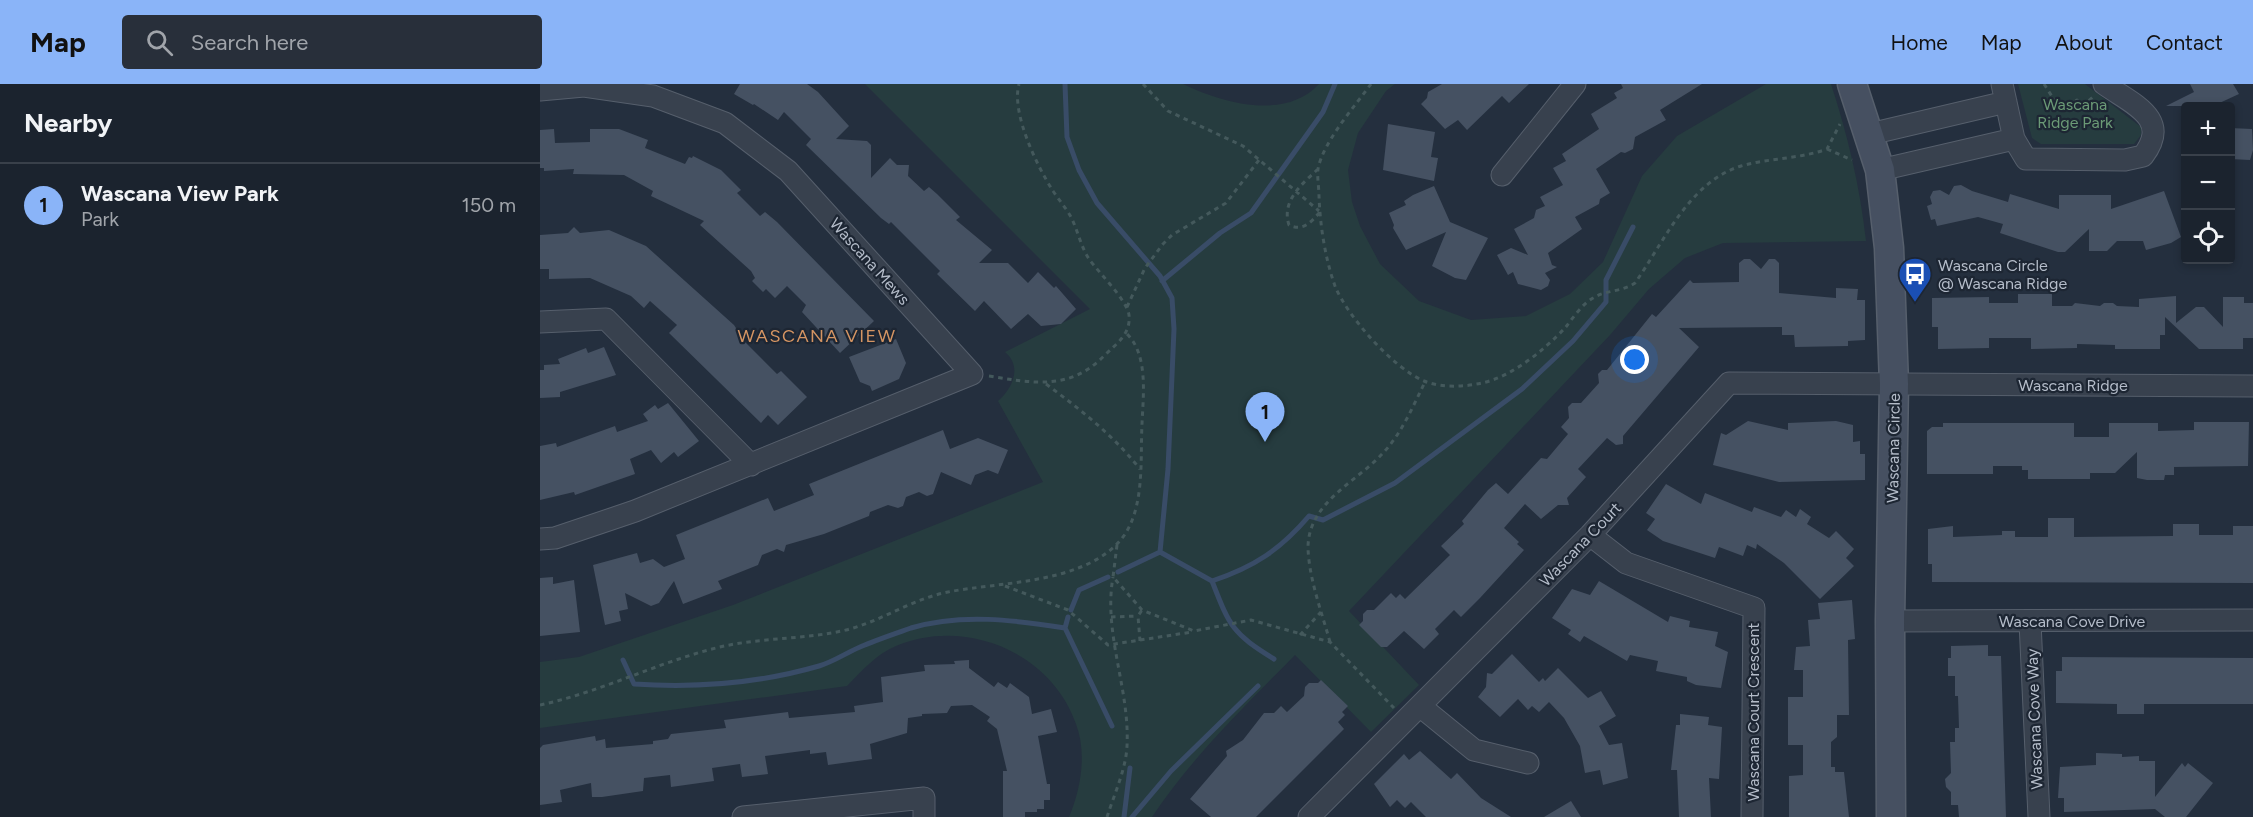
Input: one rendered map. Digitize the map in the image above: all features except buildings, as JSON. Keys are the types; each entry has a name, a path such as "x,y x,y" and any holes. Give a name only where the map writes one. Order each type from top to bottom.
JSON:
{"street":[{"path":"1502,175 1575,84"},
{"name":"Wascana Circle","path":"1852,84 1880,170 1890,248 1894,384 1890,621 1891,817"},
{"path":"1870,134 2004,93 2014,139 2026,159 2125,160 2143,156 2153,143 2155,127 2146,113 2105,85"},
{"name":"Wascana Mews","path":"540,90 584,86 653,96 725,123 788,171 972,374"},
{"path":"1880,170 2014,139"},
{"path":"540,322 606,319 751,465"},
{"path":"540,539 555,538 635,511 972,374"},
{"name":"Wascana Court","path":"1309,817 1590,536 1729,383 1894,384"},
{"name":"Wascana Ridge","path":"1894,384 2253,386"},
{"name":"Wascana Court Crescent","path":"1590,536 1626,563 1754,608 1752,817"},
{"name":"Wascana Cove Drive","path":"1890,621 2253,620"},
{"name":"Wascana Cove Way","path":"2030,622 2038,817"},
{"path":"1412,713 1474,750 1528,763"},
{"path":"743,817 924,798 924,817"}],"path":[{"path":"1019,84 1019,113 1035,156 1052,189 1070,216 1088,257 1127,307"},
{"path":"1143,84 1168,111 1243,146 1273,169 1320,212"},
{"path":"1320,212 1306,226 1294,228 1289,225 1287,211 1296,189 1318,168 1333,137 1371,84"},
{"path":"2044,84 2053,98 2066,108 2077,100 2083,106 2105,85"},
{"path":"1318,168 1320,212 1328,262 1336,288 1353,315 1385,352 1408,372 1425,381 1460,386 1484,383 1500,376 1538,352 1594,296 1611,293 1635,283 1688,205 1716,179 1738,167 1827,149"},
{"path":"1107,817 1127,749 1127,724 1111,617 1113,577 1117,545 1136,508 1140,469 1143,383 1138,354 1126,333 1127,307 1145,267 1153,256 1172,235 1226,203 1259,160"},
{"path":"972,374 1046,384 1082,372 1101,359 1126,333"},
{"path":"1330,642 1309,558 1310,535 1314,524 1334,495 1383,454 1406,421 1425,381"},
{"path":"1046,384 1088,415 1122,447 1140,469"},
{"path":"540,705 622,681 730,645 833,633 873,622 927,597 1005,585 1077,567 1098,558 1117,545"},
{"path":"1113,577 1142,610 1194,631"},
{"path":"1005,585 1068,610 1108,645 1114,646 1251,620 1330,642 1412,713"},
{"path":"1140,641 1138,616 1142,610"},
{"path":"1300,635 1322,612"},
{"path":"1111,617 1138,616"}],"green space":[{"path":"865,84 1183,84 1234,102 1271,105 1289,102 1305,95 1319,84 1395,84 1386,91 1358,133 1348,170 1352,202 1360,226 1380,264 1419,301 1471,320 1526,316 1570,294 1603,262 1642,176 1677,136 1766,84 1831,84 1853,162 1866,241 1723,243 1685,258 1649,289 1610,335 1349,611 1419,685 1371,732 1295,655 1202,753 1152,817 1069,817 1077,795 1082,759 1076,724 1064,699 1047,677 1026,660 1002,647 977,639 950,636 923,638 896,646 876,658 847,686 540,728 540,662 579,657 733,605 1043,482 998,401 1008,390 1014,371 1013,364 1005,352 1090,309"},
{"name":"Wascana Ridge Park","path":"2018,84 2085,84 2141,127 2141,135 2134,144 2041,144 2032,138"}],"waterway":[{"path":"1065,84 1067,137 1079,170 1097,203 1160,276 1172,298 1174,329 1168,469 1160,552"},
{"path":"1162,281 1220,233 1251,213 1323,112 1335,84"},
{"path":"1160,552 1212,581 1241,570 1277,548 1309,516 1323,520 1395,483 1522,389 1573,341 1606,302 1606,280 1633,227"},
{"path":"1118,572 1160,552"},
{"path":"1071,610 1079,590 1108,577"},
{"path":"1212,581 1223,609 1234,628 1249,642 1274,659"},
{"path":"623,660 634,684 727,683 774,677 819,666 872,642 930,623 988,619 1065,628 1068,617"},
{"path":"1065,628 1112,726"},
{"path":"1132,817 1171,771 1258,686"},
{"path":"1124,817 1130,768"}],"place":[{"name":"Wascana Circle @ Wascana Ridge","path":"1915,303"},
{"name":"Wascana View Park","path":"1265,442"}],"district":[{"name":"WASCANA VIEW","path":"817,336"}]}
